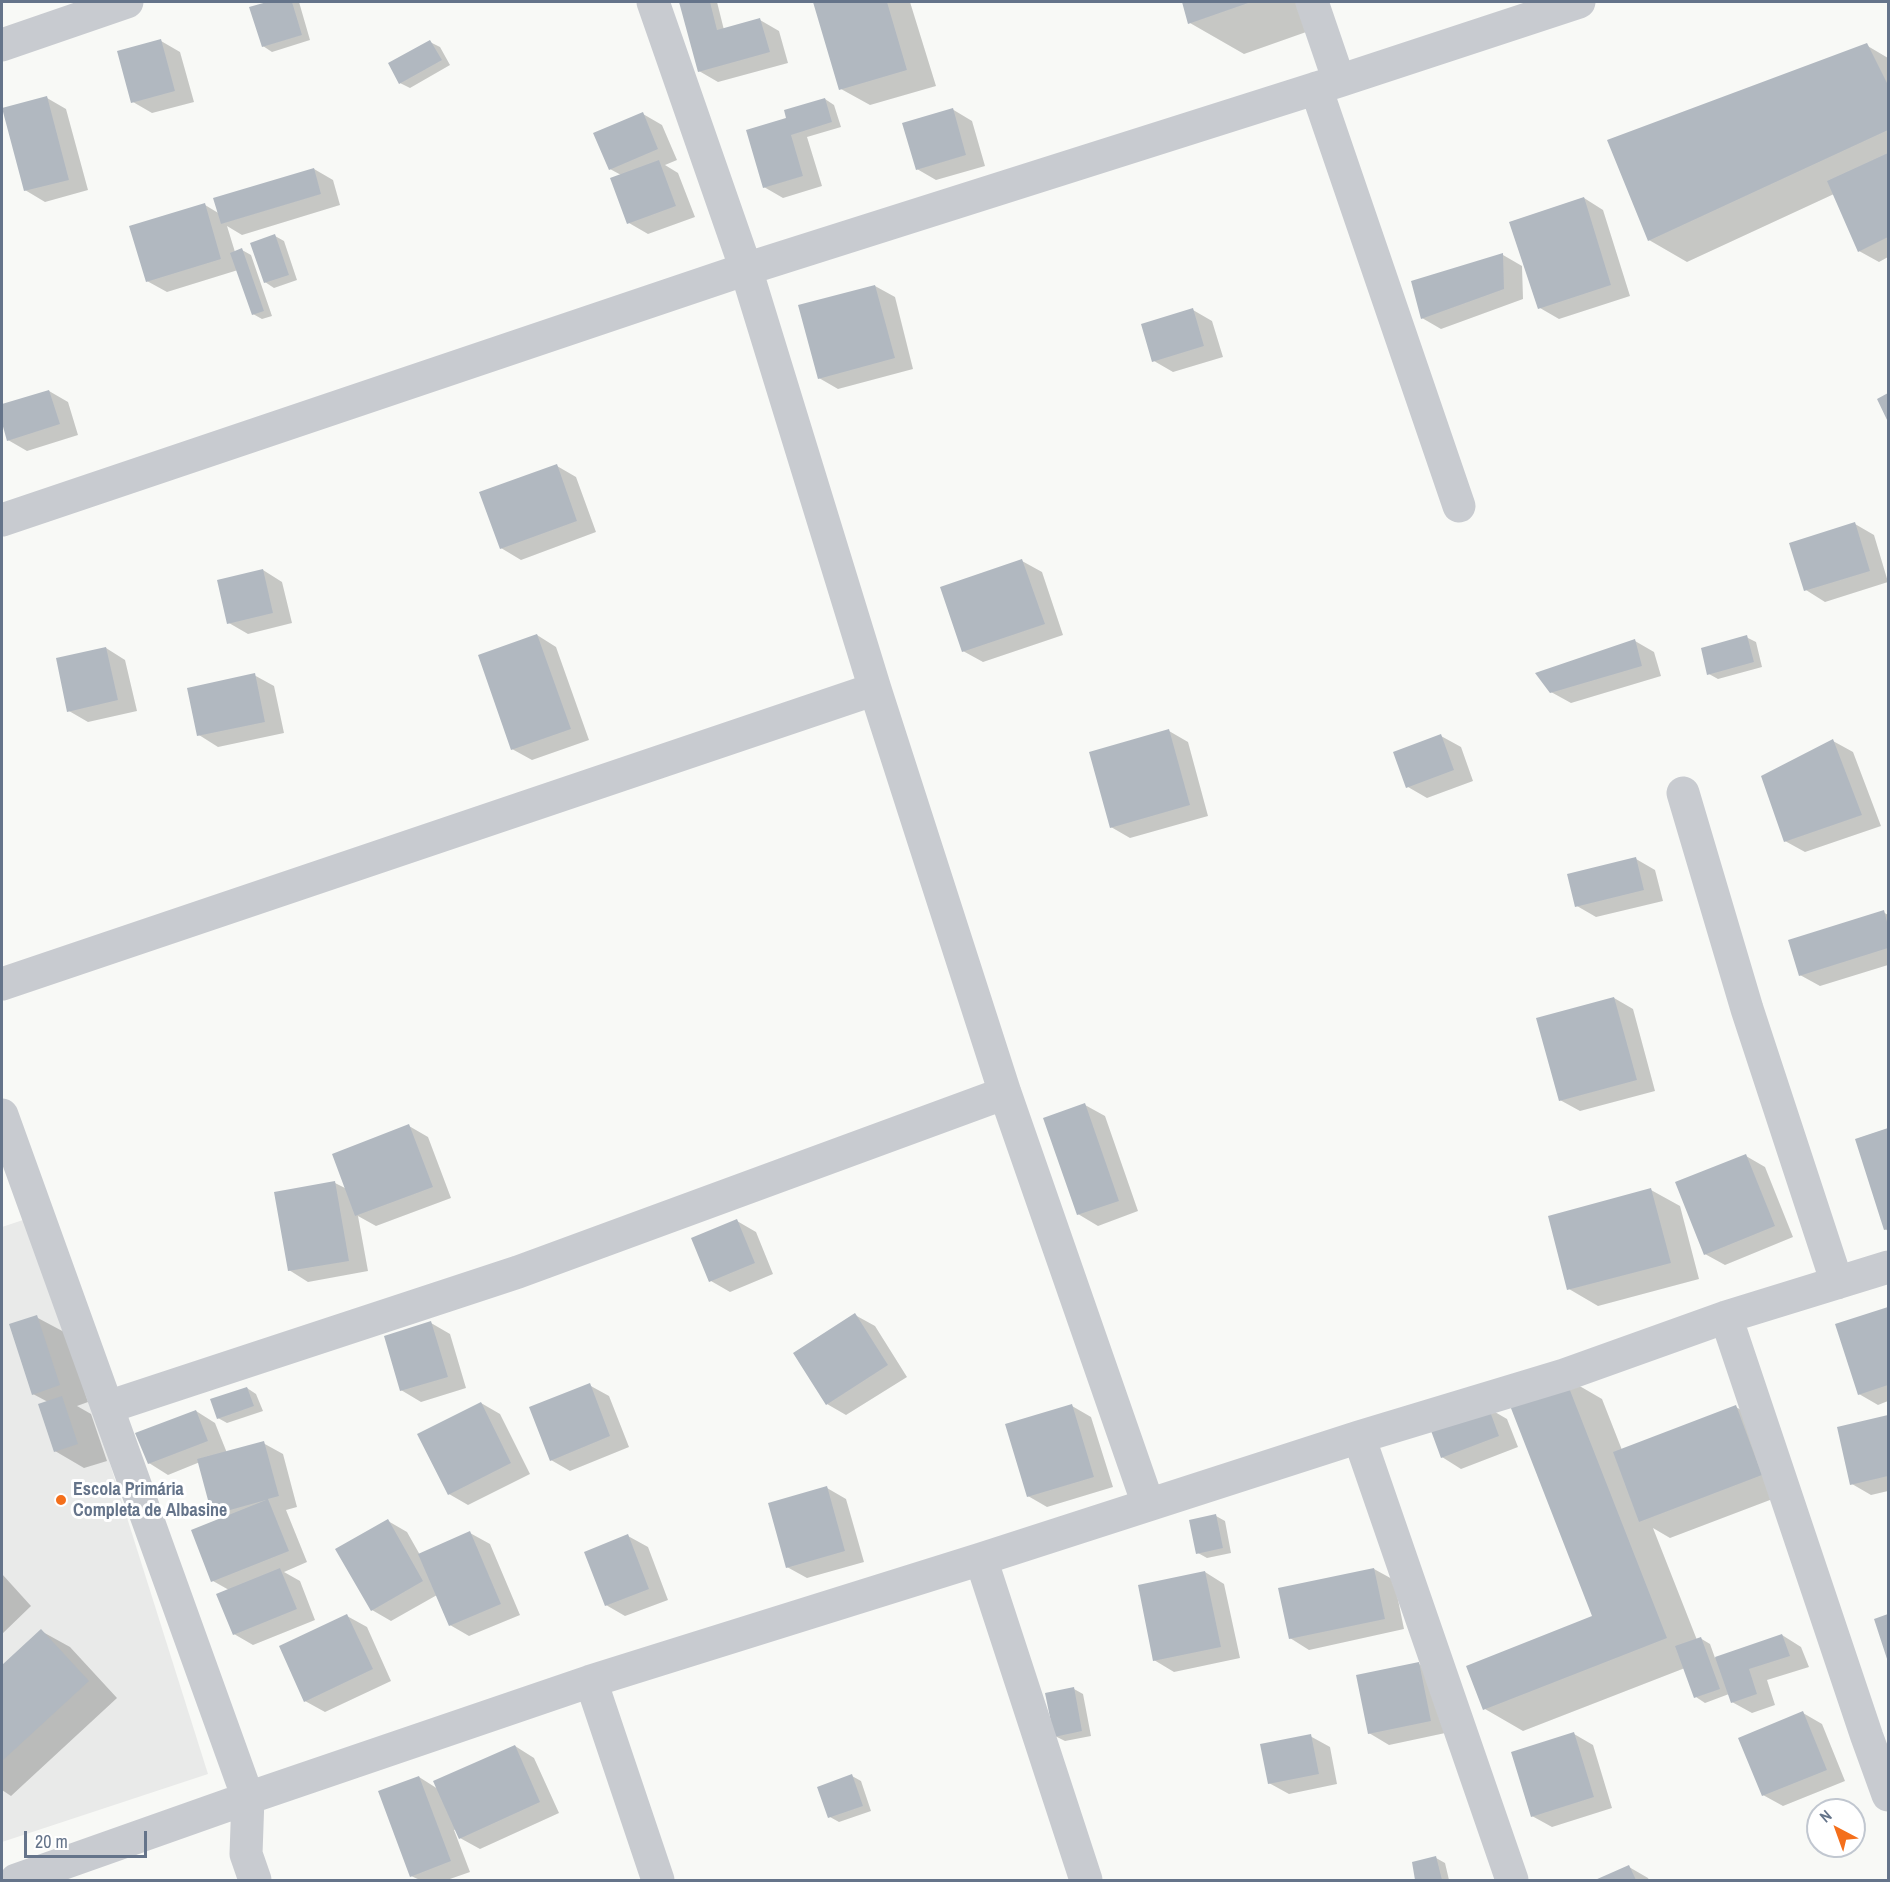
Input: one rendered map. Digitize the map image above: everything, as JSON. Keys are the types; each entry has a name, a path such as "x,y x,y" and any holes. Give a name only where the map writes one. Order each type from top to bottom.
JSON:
{"street":[{"path":"2,45 127,2"},
{"path":"653,2 746,269 875,689 1005,1093 1148,1504"},
{"path":"1312,2 1328,84 1459,506"},
{"path":"2,520 746,269 1580,2"},
{"path":"2,984 875,689"},
{"path":"1683,793 1747,1009 1837,1283"},
{"path":"108,1407 518,1272 1005,1093"},
{"path":"2,1115 248,1798 246,1854 255,1881"},
{"path":"16,1881 248,1798 591,1681 981,1559 1359,1437 1564,1376 1726,1317 1888,1267"},
{"path":"1726,1317 1888,1795"},
{"path":"1359,1437 1512,1881"},
{"path":"981,1559 1086,1881"},
{"path":"591,1681 658,1881"}],"shaded area":[{"name":"Escola Primária Completa de Albasine","path":"32,1217 208,1774 2,1842 2,1227"}],"building":[{"path":"267,2 292,2 302,35 262,47 249,7"},
{"path":"679,2 710,2 717,30 760,18 770,52 698,72"},
{"path":"813,2 887,2 907,70 839,90"},
{"path":"1182,2 1251,2 1188,24"},
{"path":"161,39 175,91 131,103 117,51"},
{"path":"430,40 442,60 399,84 388,63"},
{"path":"1867,43 1888,85 1888,130 1648,241 1607,140"},
{"path":"47,96 69,180 24,191 2,108"},
{"path":"825,98 832,122 791,135 803,176 763,188 746,130 786,118 784,110"},
{"path":"953,108 966,155 916,170 902,123"},
{"path":"643,112 658,149 609,170 593,133"},
{"path":"1888,153 1888,237 1858,252 1827,181"},
{"path":"659,160 676,206 627,224 610,178"},
{"path":"314,168 321,194 221,224 213,198"},
{"path":"1584,197 1611,285 1538,309 1509,222"},
{"path":"205,203 221,259 146,282 129,226"},
{"path":"275,234 289,275 264,283 250,243"},
{"path":"242,248 264,311 252,315 230,253"},
{"path":"1503,253 1504,289 1421,319 1411,281"},
{"path":"875,285 895,358 818,379 798,305"},
{"path":"1193,308 1204,346 1152,362 1141,324"},
{"path":"49,390 60,424 7,441 2,423 2,404"},
{"path":"1888,393 1888,422 1877,399"},
{"path":"557,464 577,521 500,549 479,492"},
{"path":"1855,522 1870,571 1804,591 1789,543"},
{"path":"1022,559 1045,624 962,652 940,587"},
{"path":"263,569 273,613 227,624 217,580"},
{"path":"537,634 571,729 511,750 478,655"},
{"path":"1747,635 1754,662 1707,675 1701,648"},
{"path":"1635,639 1642,666 1550,693 1535,673"},
{"path":"106,647 118,700 67,712 56,658"},
{"path":"255,673 265,722 197,736 187,688"},
{"path":"1169,729 1190,805 1110,828 1089,752"},
{"path":"1441,734 1454,770 1406,788 1393,752"},
{"path":"1833,739 1862,815 1784,842 1761,776"},
{"path":"1636,857 1644,890 1575,907 1567,874"},
{"path":"1884,910 1888,926 1888,948 1799,976 1788,940"},
{"path":"1614,997 1637,1080 1559,1101 1536,1018"},
{"path":"1085,1103 1119,1201 1077,1215 1043,1118"},
{"path":"409,1124 433,1187 355,1216 332,1154"},
{"path":"1888,1128 1888,1229 1884,1230 1855,1139"},
{"path":"1746,1154 1775,1226 1704,1255 1675,1182"},
{"path":"335,1181 349,1261 288,1271 274,1192"},
{"path":"1651,1188 1671,1263 1567,1290 1548,1216"},
{"path":"737,1219 755,1263 709,1282 691,1238"},
{"path":"1888,1307 1888,1385 1858,1395 1835,1324"},
{"path":"855,1313 888,1365 826,1405 793,1353"},
{"path":"37,1315 60,1385 32,1395 9,1324"},
{"path":"431,1321 448,1377 400,1391 384,1336"},
{"path":"1564,1375 1667,1638 1483,1710 1466,1666 1592,1616 1507,1398"},
{"path":"590,1383 610,1436 550,1461 529,1407"},
{"path":"247,1387 254,1406 217,1419 210,1399"},
{"path":"62,1396 78,1444 54,1452 38,1404"},
{"path":"481,1402 511,1463 448,1495 417,1434"},
{"path":"1072,1404 1094,1477 1027,1497 1005,1424"},
{"path":"1736,1405 1762,1475 1639,1522 1613,1452"},
{"path":"1488,1406 1499,1436 1441,1458 1430,1428"},
{"path":"196,1410 208,1441 148,1464 135,1433"},
{"path":"1888,1415 1888,1476 1850,1485 1837,1427"},
{"path":"264,1441 279,1496 268,1499 289,1551 211,1582 191,1530 266,1500 212,1515 197,1459"},
{"path":"827,1486 845,1551 786,1568 768,1503"},
{"path":"1216,1514 1223,1548 1196,1554 1189,1520"},
{"path":"388,1519 423,1581 371,1611 335,1549"},
{"path":"470,1531 501,1604 449,1626 418,1554"},
{"path":"628,1534 649,1589 605,1606 584,1552"},
{"path":"280,1568 297,1609 233,1635 216,1594"},
{"path":"1374,1568 1385,1619 1289,1639 1278,1588"},
{"path":"1205,1571 1221,1647 1153,1661 1138,1585"},
{"path":"347,1614 373,1669 304,1702 279,1646"},
{"path":"1888,1614 1888,1662 1874,1619"},
{"path":"41,1629 89,1681 2,1761 2,1665"},
{"path":"1782,1634 1790,1656 1749,1669 1757,1694 1731,1703 1715,1657"},
{"path":"1701,1637 1720,1689 1694,1698 1675,1646"},
{"path":"1419,1662 1431,1721 1368,1734 1356,1675"},
{"path":"1074,1687 1082,1731 1054,1737 1045,1693"},
{"path":"1803,1711 1827,1770 1762,1796 1738,1738"},
{"path":"1574,1732 1594,1797 1531,1817 1511,1752"},
{"path":"1311,1734 1319,1774 1268,1784 1260,1744"},
{"path":"515,1745 540,1802 459,1839 433,1781"},
{"path":"852,1774 863,1806 828,1818 817,1787"},
{"path":"419,1776 451,1861 410,1877 378,1791"},
{"path":"1436,1856 1442,1880 1415,1880 1412,1862"},
{"path":"1629,1865 1636,1880 1595,1880"}],"place":[{"name":"Escola Primária Completa de Albasine","path":"61,1500"}]}
